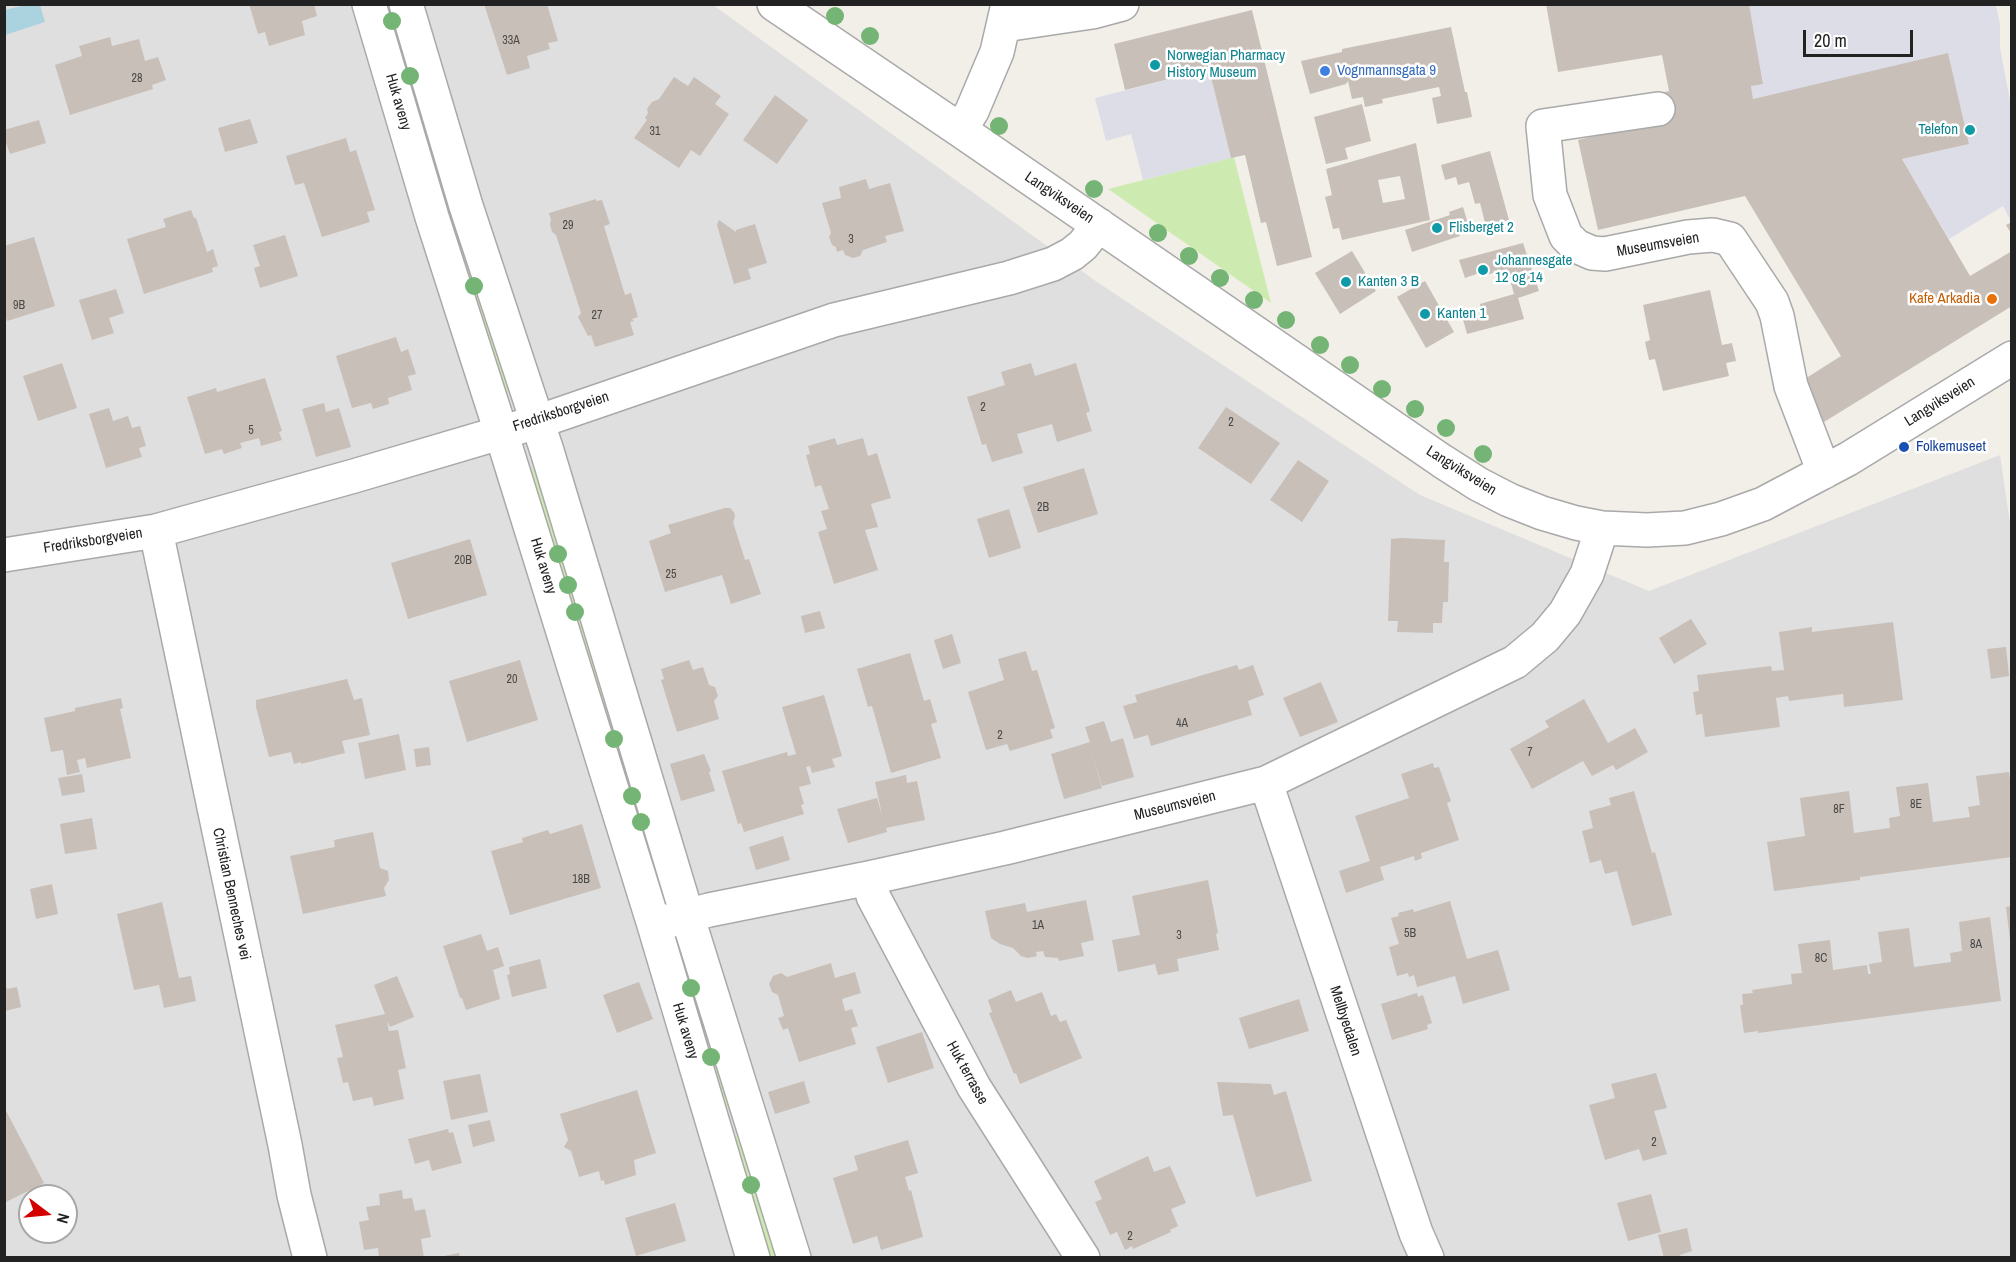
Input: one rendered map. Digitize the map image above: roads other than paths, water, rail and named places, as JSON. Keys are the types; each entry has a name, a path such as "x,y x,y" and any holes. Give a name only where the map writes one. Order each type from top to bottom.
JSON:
{"street":[{"name":"Huk aveny","path":"369,4 432,217 654,925 753,1257"},
{"path":"406,4 466,206 537,422 794,1257"},
{"name":"Langviksveien","path":"774,4 1478,484 1509,500 1576,523 1602,528 1647,530 1685,528 1721,519 1762,504 1848,459 2012,358"},
{"path":"960,130 972,111 987,77 997,52 1006,15 1092,12 1122,4"},
{"name":"Museumsveien","path":"1658,109 1543,126 1550,195 1566,236 1576,246 1592,253 1605,254 1688,237 1713,235 1730,239 1772,302 1791,386 1824,472"},
{"name":"Fredriksborgveien","path":"4,555 156,531 537,422 834,320 1008,278 1053,264 1083,245 1099,225"},
{"name":"Museumsveien","path":"654,925 687,915 1017,845 1266,783 1515,662 1545,637 1565,613 1587,574 1602,528"},
{"name":"Christian Benneches vei","path":"156,531 294,1195 310,1257"},
{"name":"Mellbyedalen","path":"1266,783 1416,1233 1427,1257"},
{"name":"Huk terrasse","path":"869,878 873,896 974,1087 1083,1257"},
{"path":"714,1128 751,1118"}],"water":[{"path":"25,5 40,5 45,22 5,35 5,10"}],"place":[{"name":"Norwegian Pharmacy History Museum","path":"1155,65"},
{"name":"Vognmannsgata 9","path":"1325,71"},
{"name":"Telefon","path":"1970,130"},
{"name":"Flisberget 2","path":"1437,228"},
{"name":"Johannesgate 12 og 14","path":"1483,270"},
{"name":"Kanten 3 B","path":"1346,282"},
{"name":"Kafe Arkadia","path":"1992,299"},
{"name":"Kanten 1","path":"1425,314"},
{"name":"Folkemuseet","path":"1904,447"}]}
